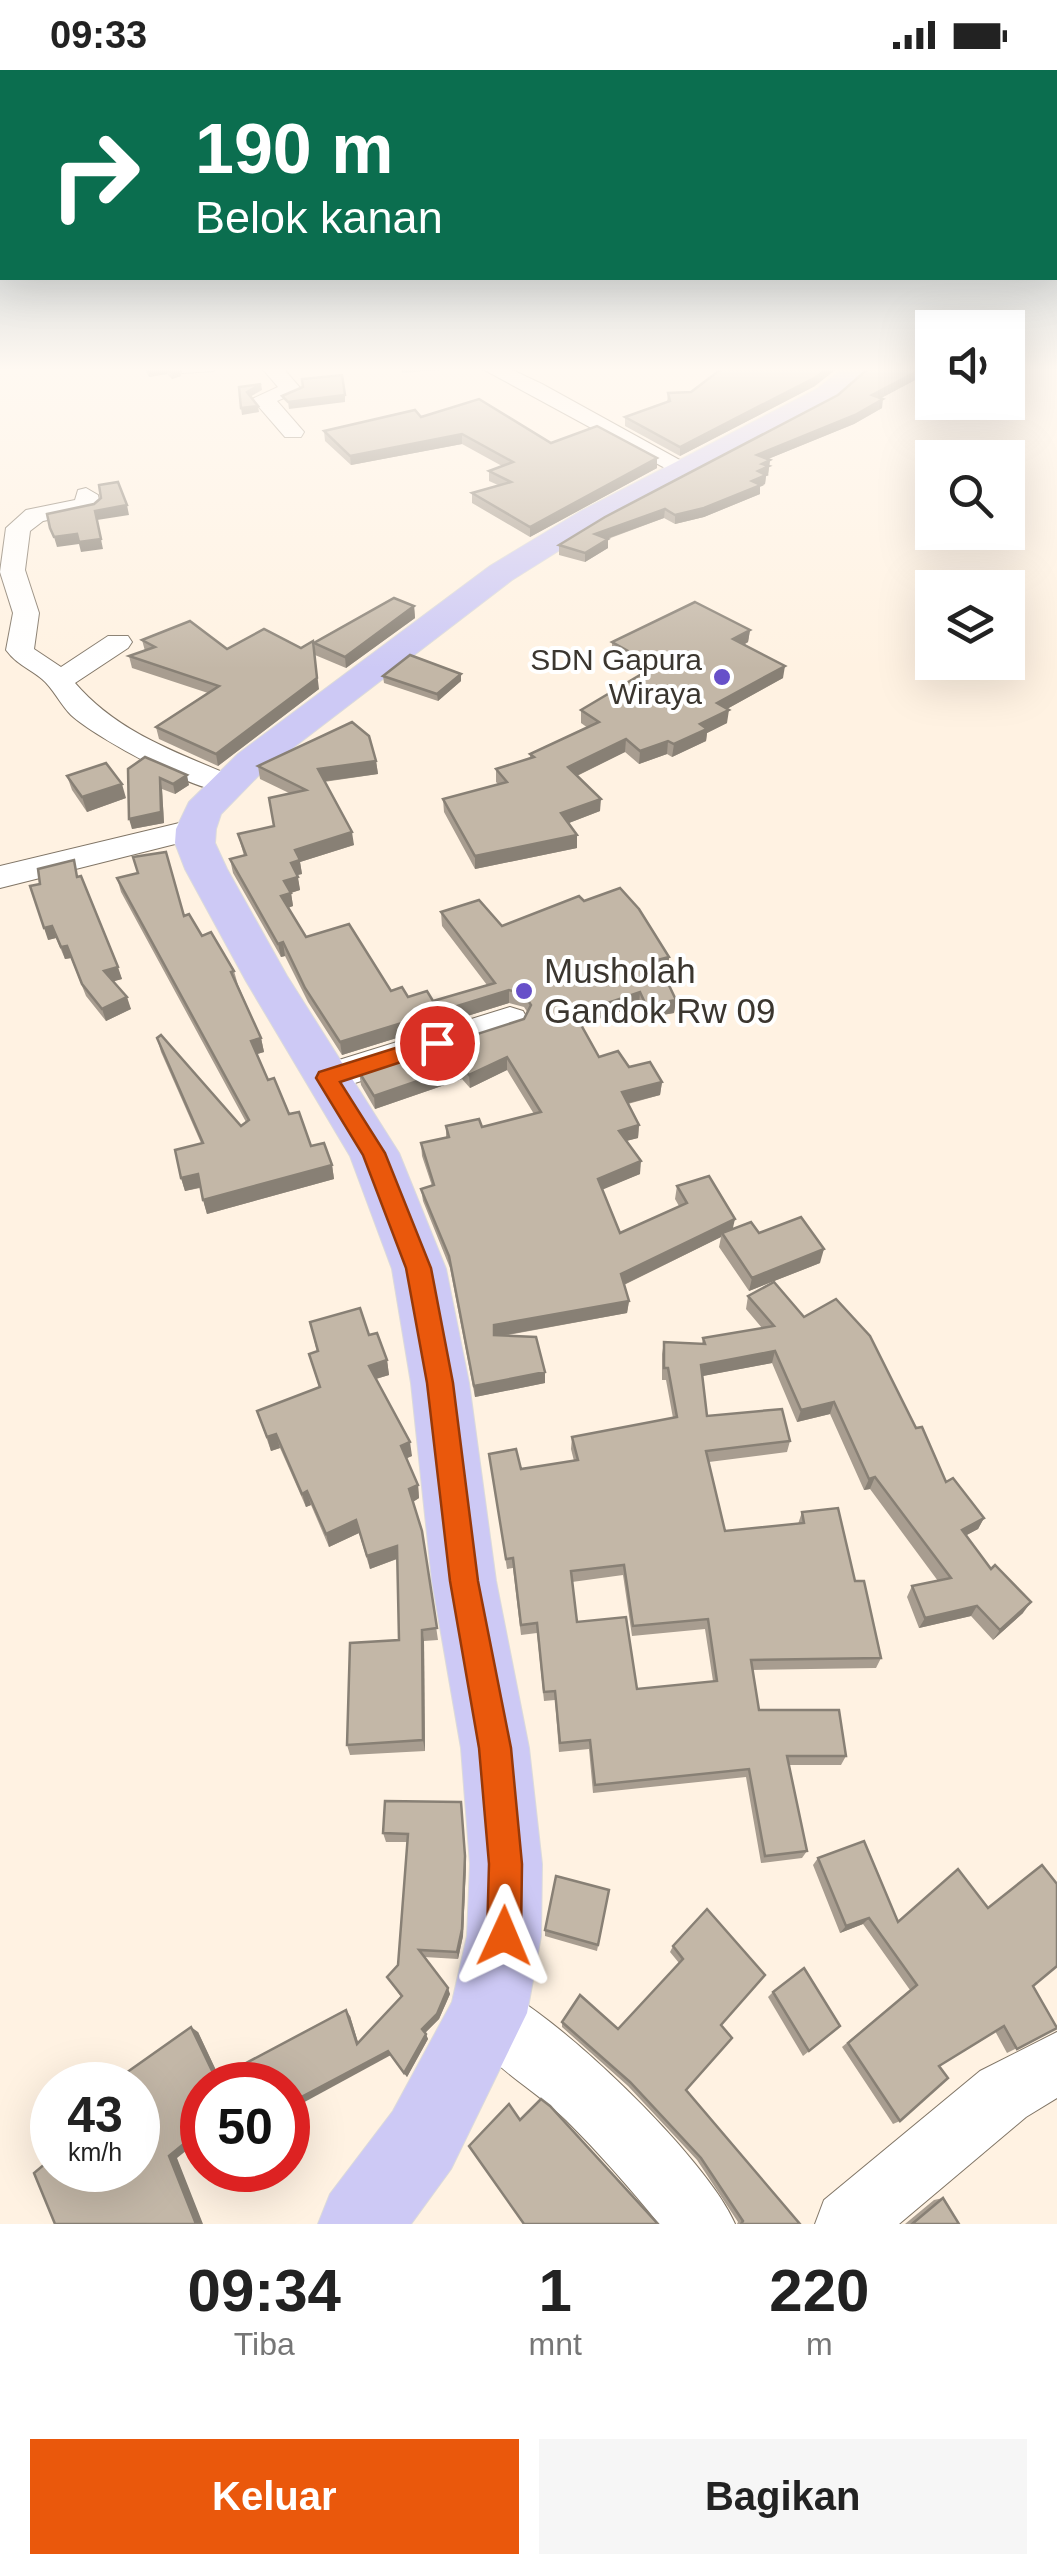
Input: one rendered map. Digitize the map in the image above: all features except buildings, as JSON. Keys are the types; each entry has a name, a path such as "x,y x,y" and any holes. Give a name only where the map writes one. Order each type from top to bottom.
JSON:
{"main road":[{"path":"360,2224 422,2140 488,2013 504,1936 506,1864 495,1748 464,1581 440,1383 418,1268 374,1153 206,869 195,843 196,829 202,810 251,762 501,573 576,526 687,468"}],"street":[{"path":"86,495 88,505 83,508 35,515 18,528 12,570 26,614 20,650 32,663 60,680 81,708 117,737 226,785"},
{"path":"60,680 118,642"},
{"path":"0,877 196,829"},
{"path":"327,1078 510,1020"},
{"path":"488,2013 586,2095 646,2156 702,2224"},
{"path":"848,2224 1003,2094 1057,2064"}],"place":[{"name":"SDN Gapura Wiraya","path":"722,677"},
{"name":"Musholah Gandok Rw 09","path":"524,991"}],"route":[{"path":"437,1043 327,1078 374,1153 418,1268 440,1383 464,1581 495,1748 506,1864 504,1936"}]}
